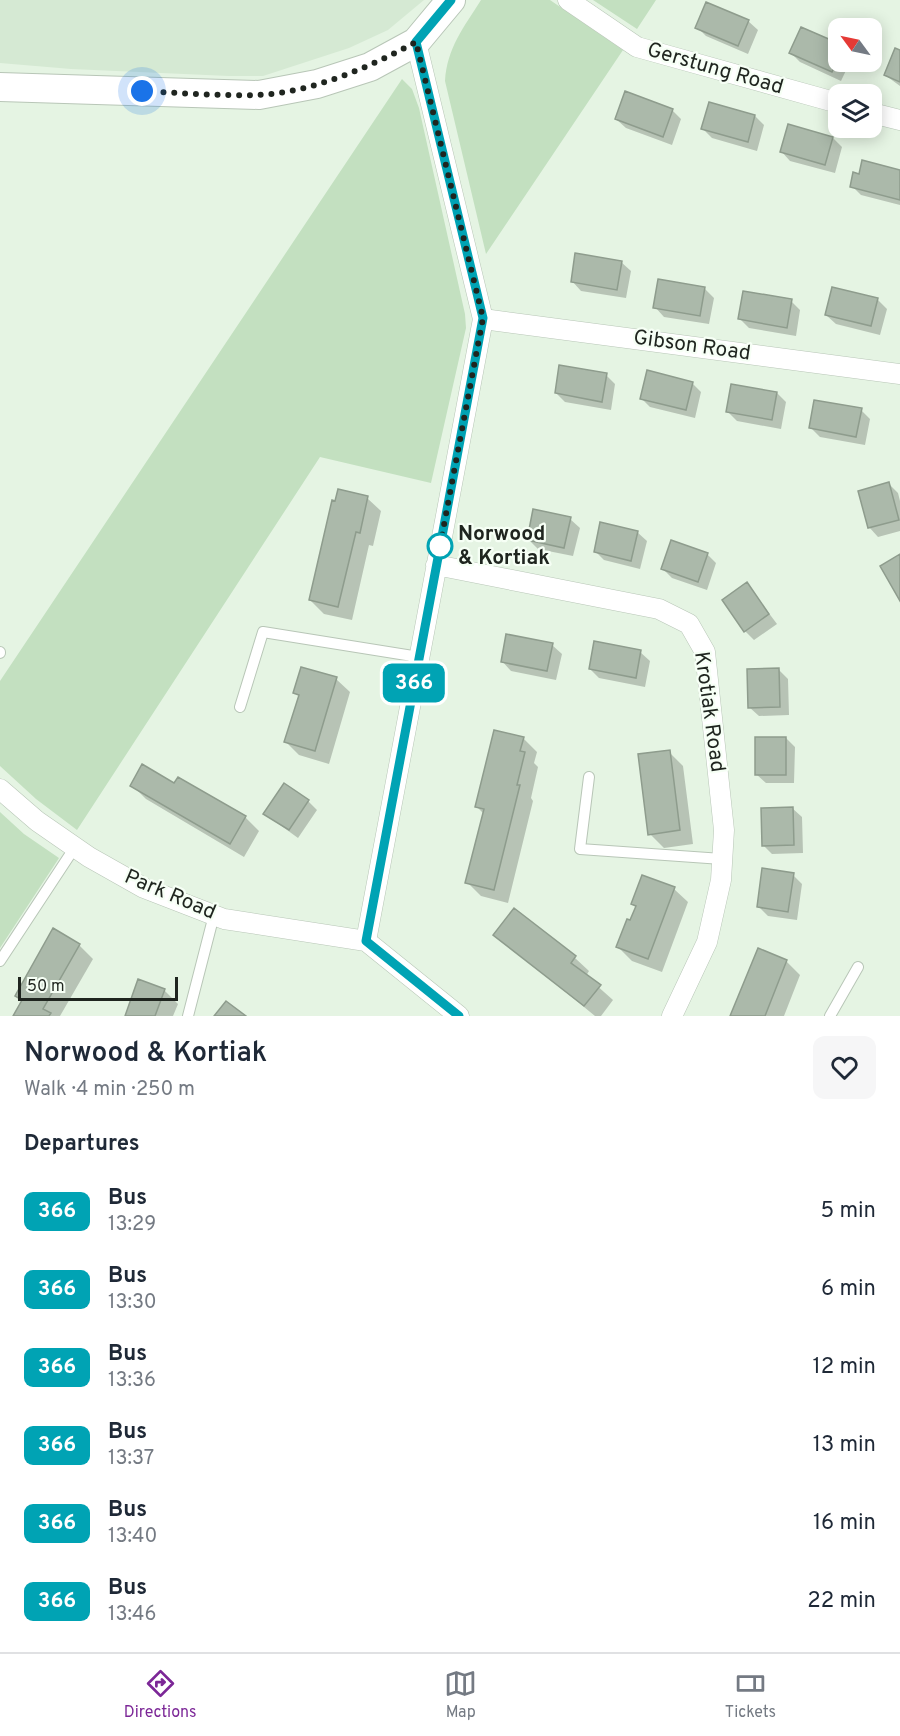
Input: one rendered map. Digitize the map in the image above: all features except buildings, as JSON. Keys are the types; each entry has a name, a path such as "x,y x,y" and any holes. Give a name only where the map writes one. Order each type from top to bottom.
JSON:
{"street":[{"path":"0,87 259,95 317,84 370,67 416,42 451,0"},
{"name":"Gerstung Road","path":"568,0 637,47 828,100"},
{"path":"416,42 483,318 366,941 459,1016"},
{"path":"882,115 900,120"},
{"name":"Gibson Road","path":"483,318 900,374"},
{"name":"Krotiak Road","path":"436,565 659,609 689,624 705,652 724,830 721,880 707,942 679,1014"},
{"name":"Park Road","path":"0,789 37,820 75,847 144,888 224,919 366,941"}],"lane":[{"path":"240,707 263,632 419,657"},
{"path":"589,777 580,849 722,859"},
{"path":"0,962 75,847"},
{"path":"188,1016 213,915"},
{"path":"830,1016 858,967"}],"shaded area":[{"path":"0,0 424,0 388,30 349,48 263,76 229,76 71,69 0,63"},
{"path":"481,0 550,0 623,50 486,254 445,81 446,69 453,48"},
{"path":"593,0 656,0 637,29"},
{"path":"402,79 412,89 419,108 465,314 466,328 431,483 320,457 77,830 36,799 0,766 0,681"},
{"path":"0,812 24,834 59,858 0,948"}],"bus line":[{"name":"366","path":"451,0 416,42 483,318 366,941 459,1016"}],"place":[{"name":"Norwood & Kortiak","path":"440,546"}],"route":[{"path":"142,91 259,95 317,84 370,67 416,42 483,318 440,546"}]}
